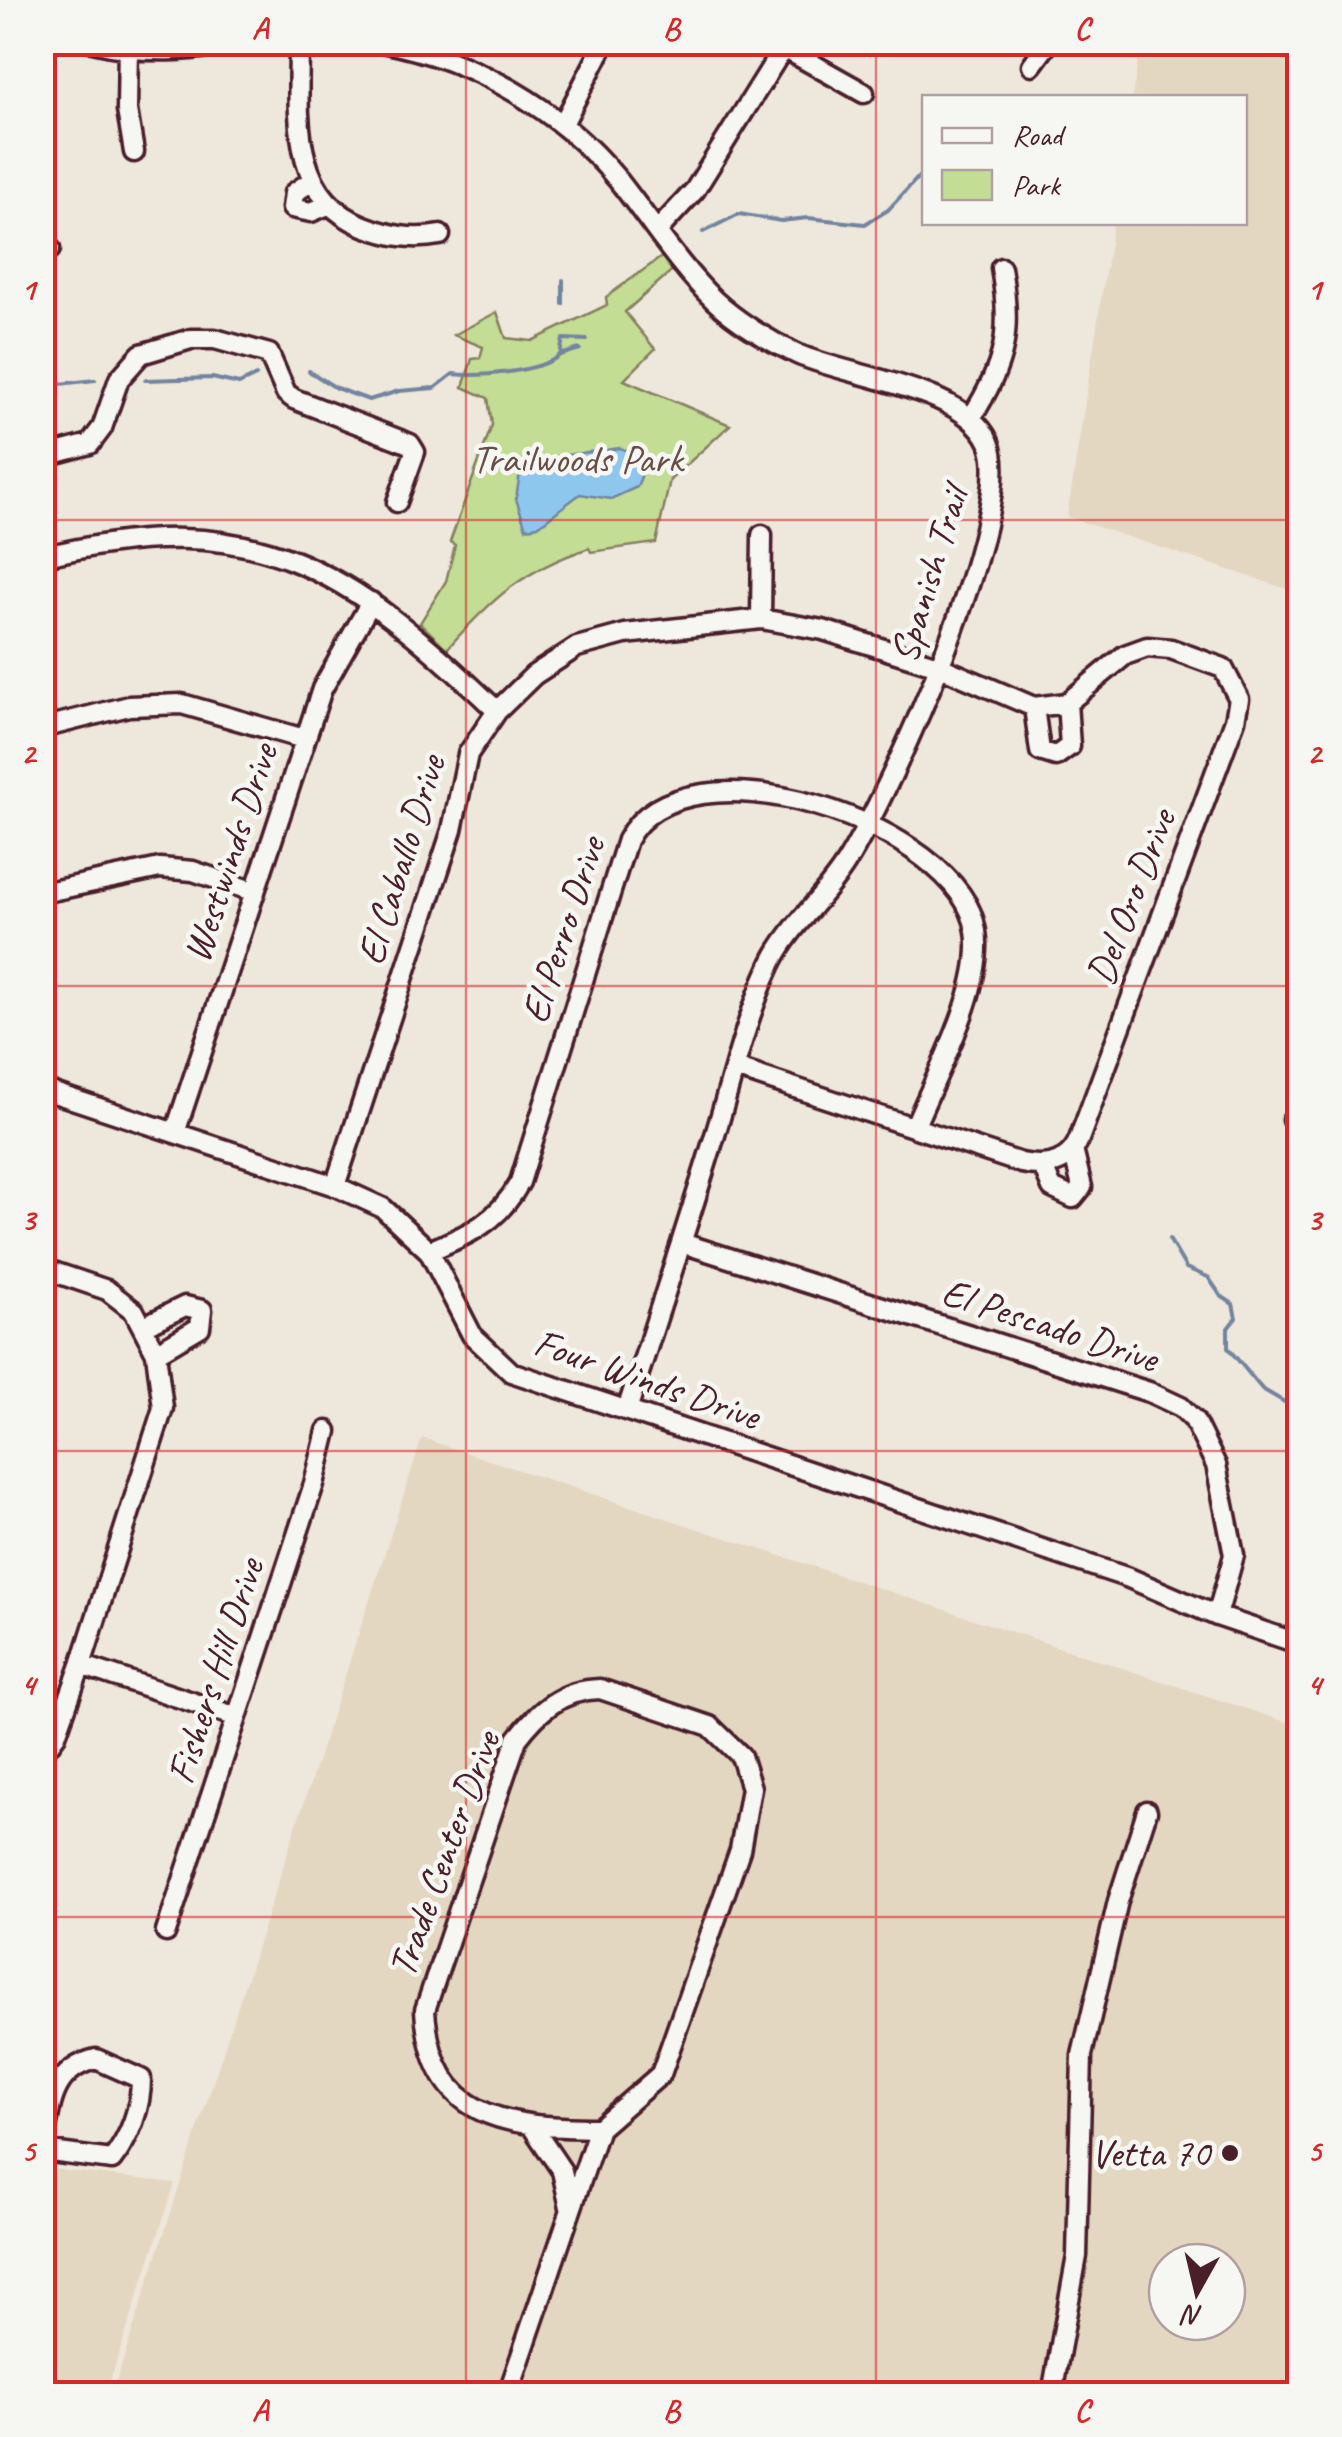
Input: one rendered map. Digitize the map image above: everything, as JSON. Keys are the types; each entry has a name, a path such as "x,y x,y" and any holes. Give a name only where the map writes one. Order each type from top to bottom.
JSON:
{"street":[{"path":"93,42 188,52 244,42"},
{"path":"299,42 299,120 310,182 328,205 349,220 390,236 420,238 440,234"},
{"path":"382,42 433,47 499,82 563,124 614,175 714,300 756,330 798,354 890,383 972,418 990,388 1004,352 1009,313 1002,268"},
{"path":"563,124 605,42"},
{"path":"1032,65 1049,42"},
{"path":"658,230 695,190 785,45 864,92"},
{"path":"128,47 126,110 134,152"},
{"path":"310,182 294,192 292,208 311,212 328,205"},
{"path":"42,457 90,444 102,428 119,379 141,354 191,339 214,339 269,354 286,393 294,399 410,444 415,452 398,502"},
{"name":"Spanish Trail","path":"627,1410 772,961 826,894 868,826 907,748 938,666 996,484 990,444 972,418"},
{"path":"761,619 762,535"},
{"path":"42,556 150,537 206,537 263,550 324,572 371,602 430,646 497,710"},
{"name":"Westwinds Drive","path":"175,1133 322,689 371,602"},
{"name":"El Caballo Drive","path":"335,1186 455,819 468,754 497,710 534,675 577,647 624,634 761,619 824,630 1050,705 1125,655 1147,648 1170,649 1223,668"},
{"name":"Del Oro Drive","path":"736,1068 1021,1163 1043,1166 1052,1188 1074,1198 1082,1188 1082,1176 1073,1150 1235,720 1239,700 1223,668"},
{"path":"42,728 129,706 182,704 304,739"},
{"name":"El Perro Drive","path":"429,1251 483,1228 510,1202 520,1182 627,840 648,813 666,802 691,795 736,792 789,798 868,826 938,872 970,911 977,953 966,1002 914,1126"},
{"path":"42,893 160,868 193,872 255,892"},
{"name":"Four Winds Drive","path":"42,1089 335,1186 383,1208 429,1251 472,1335 496,1363 512,1372 1128,1578 1217,1616 1300,1644"},
{"path":"1300,1109 1292,1120 1300,1130"},
{"path":"1043,1166 1058,1162 1073,1150"},
{"name":"El Pescado Drive","path":"682,1243 1180,1406 1204,1434 1229,1516 1234,1554 1217,1616"},
{"path":"42,1268 107,1290 134,1311 156,1354 163,1408 81,1665 56,1735 42,1754"},
{"path":"144,1326 186,1306 202,1310 200,1327 156,1354"},
{"name":"Fishers Hill Drive","path":"166,1932 314,1484 327,1431"},
{"path":"81,1665 237,1717"},
{"name":"Trade Center Drive","path":"600,1689 710,1726 741,1756 751,1788 740,1850 661,2074 598,2128 533,2128 461,2100 448,2087 428,2046 425,2010 517,1740 548,1704 600,1689"},
{"path":"1052,2394 1077,2256 1082,2055 1117,1904 1147,1811"},
{"path":"96,2059 111,2062 141,2080 130,2129 112,2160 43,2151 54,2091 62,2076 76,2064 96,2059"},
{"path":"533,2128 562,2172 571,2208"},
{"path":"508,2394 598,2128"}],"shaded area":[{"path":"1141,42 1299,43 1299,593 1067,517 1113,225 1247,225 1247,95 1132,95"},
{"path":"422,1438 1299,1726 1299,2394 112,2394"},
{"path":"43,2168 175,2183 106,2394 43,2394"}],"green space":[{"name":"Trailwoods Park","path":"667,253 677,266 625,312 655,349 624,380 730,425 670,480 656,543 591,552 589,548 546,566 495,600 447,649 420,623 446,581 455,545 450,542 492,425 488,398 463,387 472,359 480,358 483,347 454,335 497,312 506,338 532,341 607,305 606,297"}],"water":[{"path":"620,448 641,456 644,469 637,487 611,499 580,494 538,526 526,528 516,499 521,466 536,459"}],"waterway":[{"path":"703,232 739,214 781,221 808,218 865,224 888,210 922,173"},
{"path":"563,280 563,304"},
{"path":"309,371 336,388 369,400 399,391 435,388 453,374 493,374 538,366 560,355 563,339 587,340"},
{"path":"560,355 580,349"},
{"path":"145,380 212,378 239,384 256,376"},
{"path":"42,386 95,380"},
{"path":"1169,1239 1186,1268 1208,1277 1221,1296 1233,1304 1236,1318 1228,1328 1228,1348 1262,1389 1300,1411"}],"place":[{"name":"Vetta 70","path":"1230,2153"}]}
